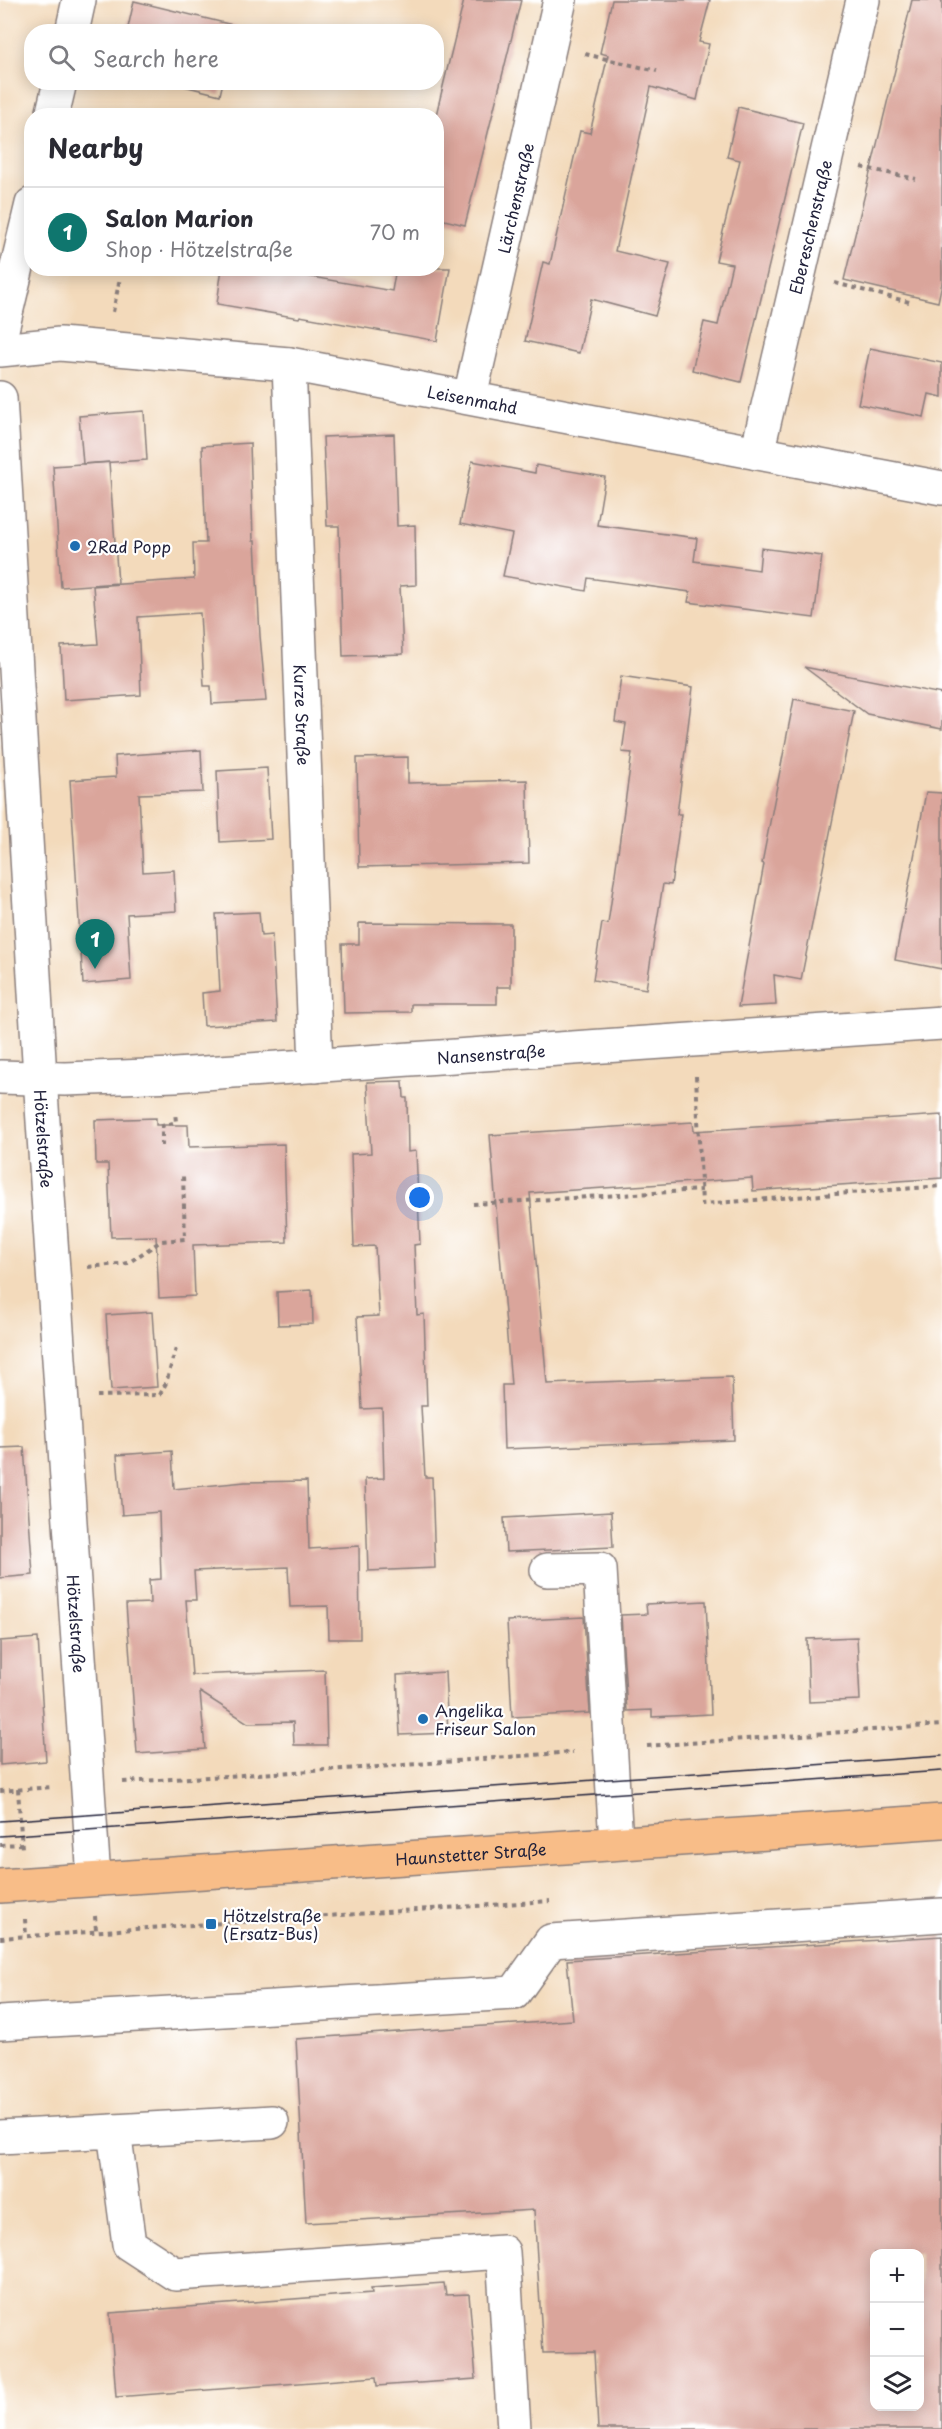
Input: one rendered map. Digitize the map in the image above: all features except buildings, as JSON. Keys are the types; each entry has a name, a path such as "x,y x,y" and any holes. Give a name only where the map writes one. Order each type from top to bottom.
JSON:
{"main road":[{"name":"Haunstetter Straße","path":"0,1886 942,1821"}],"street":[{"path":"74,24 79,0"},
{"name":"Lärchenstraße","path":"470,397 560,0"},
{"name":"Ebereschenstraße","path":"757,453 863,0"},
{"path":"54,108 58,90"},
{"path":"0,338 24,238"},
{"name":"Leisenmahd","path":"0,350 60,344 289,364 942,488"},
{"name":"Kurze Straße","path":"289,364 316,1066"},
{"name":"Hötzelstraße","path":"0,398 40,1077 94,1879"},
{"name":"Nansenstraße","path":"0,1077 65,1079 175,1076 942,1023"},
{"path":"547,1570 600,1569 616,1843"},
{"path":"0,2023 514,1993 551,1941 942,1915"},
{"path":"0,2137 272,2122"},
{"path":"114,2131 129,2244 175,2274 503,2252 514,2429"}],"path":[{"path":"549,45 657,71"},
{"path":"825,159 916,179"},
{"path":"799,274 913,303"},
{"path":"694,1040 702,1204 942,1186"},
{"path":"53,1271 128,1263 161,1241 185,1239 183,1175"},
{"path":"473,1204 702,1190"},
{"path":"62,1397 160,1395 166,1383 177,1345"},
{"path":"0,1791 231,1774 378,1767 942,1725"},
{"path":"0,1845 22,1844"},
{"path":"0,1938 552,1901"}],"tram line":[{"path":"0,1821 942,1756"},
{"path":"0,1836 942,1771"}],"place":[{"name":"2Rad Popp","path":"75,546"},
{"name":"Salon Marion","path":"95,969"},
{"name":"Angelika Friseur Salon","path":"423,1719"},
{"name":"Hötzelstraße (Ersatz-Bus)","path":"211,1924"}]}
